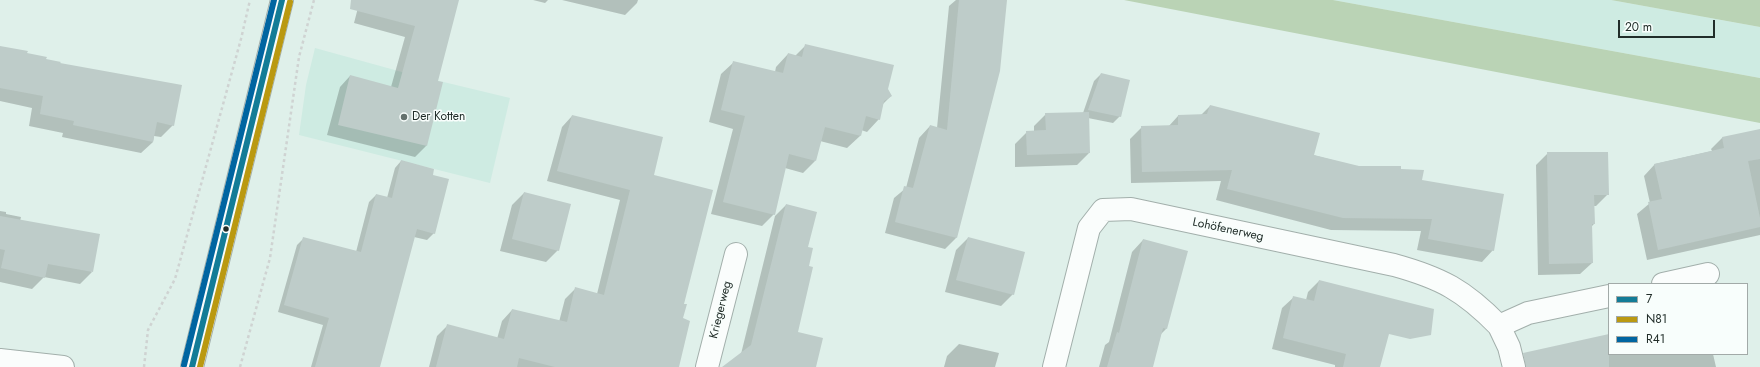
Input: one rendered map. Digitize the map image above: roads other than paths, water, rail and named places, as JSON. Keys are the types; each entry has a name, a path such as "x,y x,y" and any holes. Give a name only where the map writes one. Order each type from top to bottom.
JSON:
{"street":[{"path":"192,367 282,0"},
{"name":"Lohöfenerweg","path":"1054,367 1089,228 1103,210 1132,209 1394,265 1425,274 1460,292 1478,305 1499,326 1509,347 1514,367"},
{"name":"Kriegerweg","path":"707,367 736,254"},
{"path":"1668,283 1708,274"},
{"path":"1499,326 1528,313 1608,296"},
{"path":"0,360 63,367"}],"place":[{"name":"Der Kotten","path":"404,117"}]}
